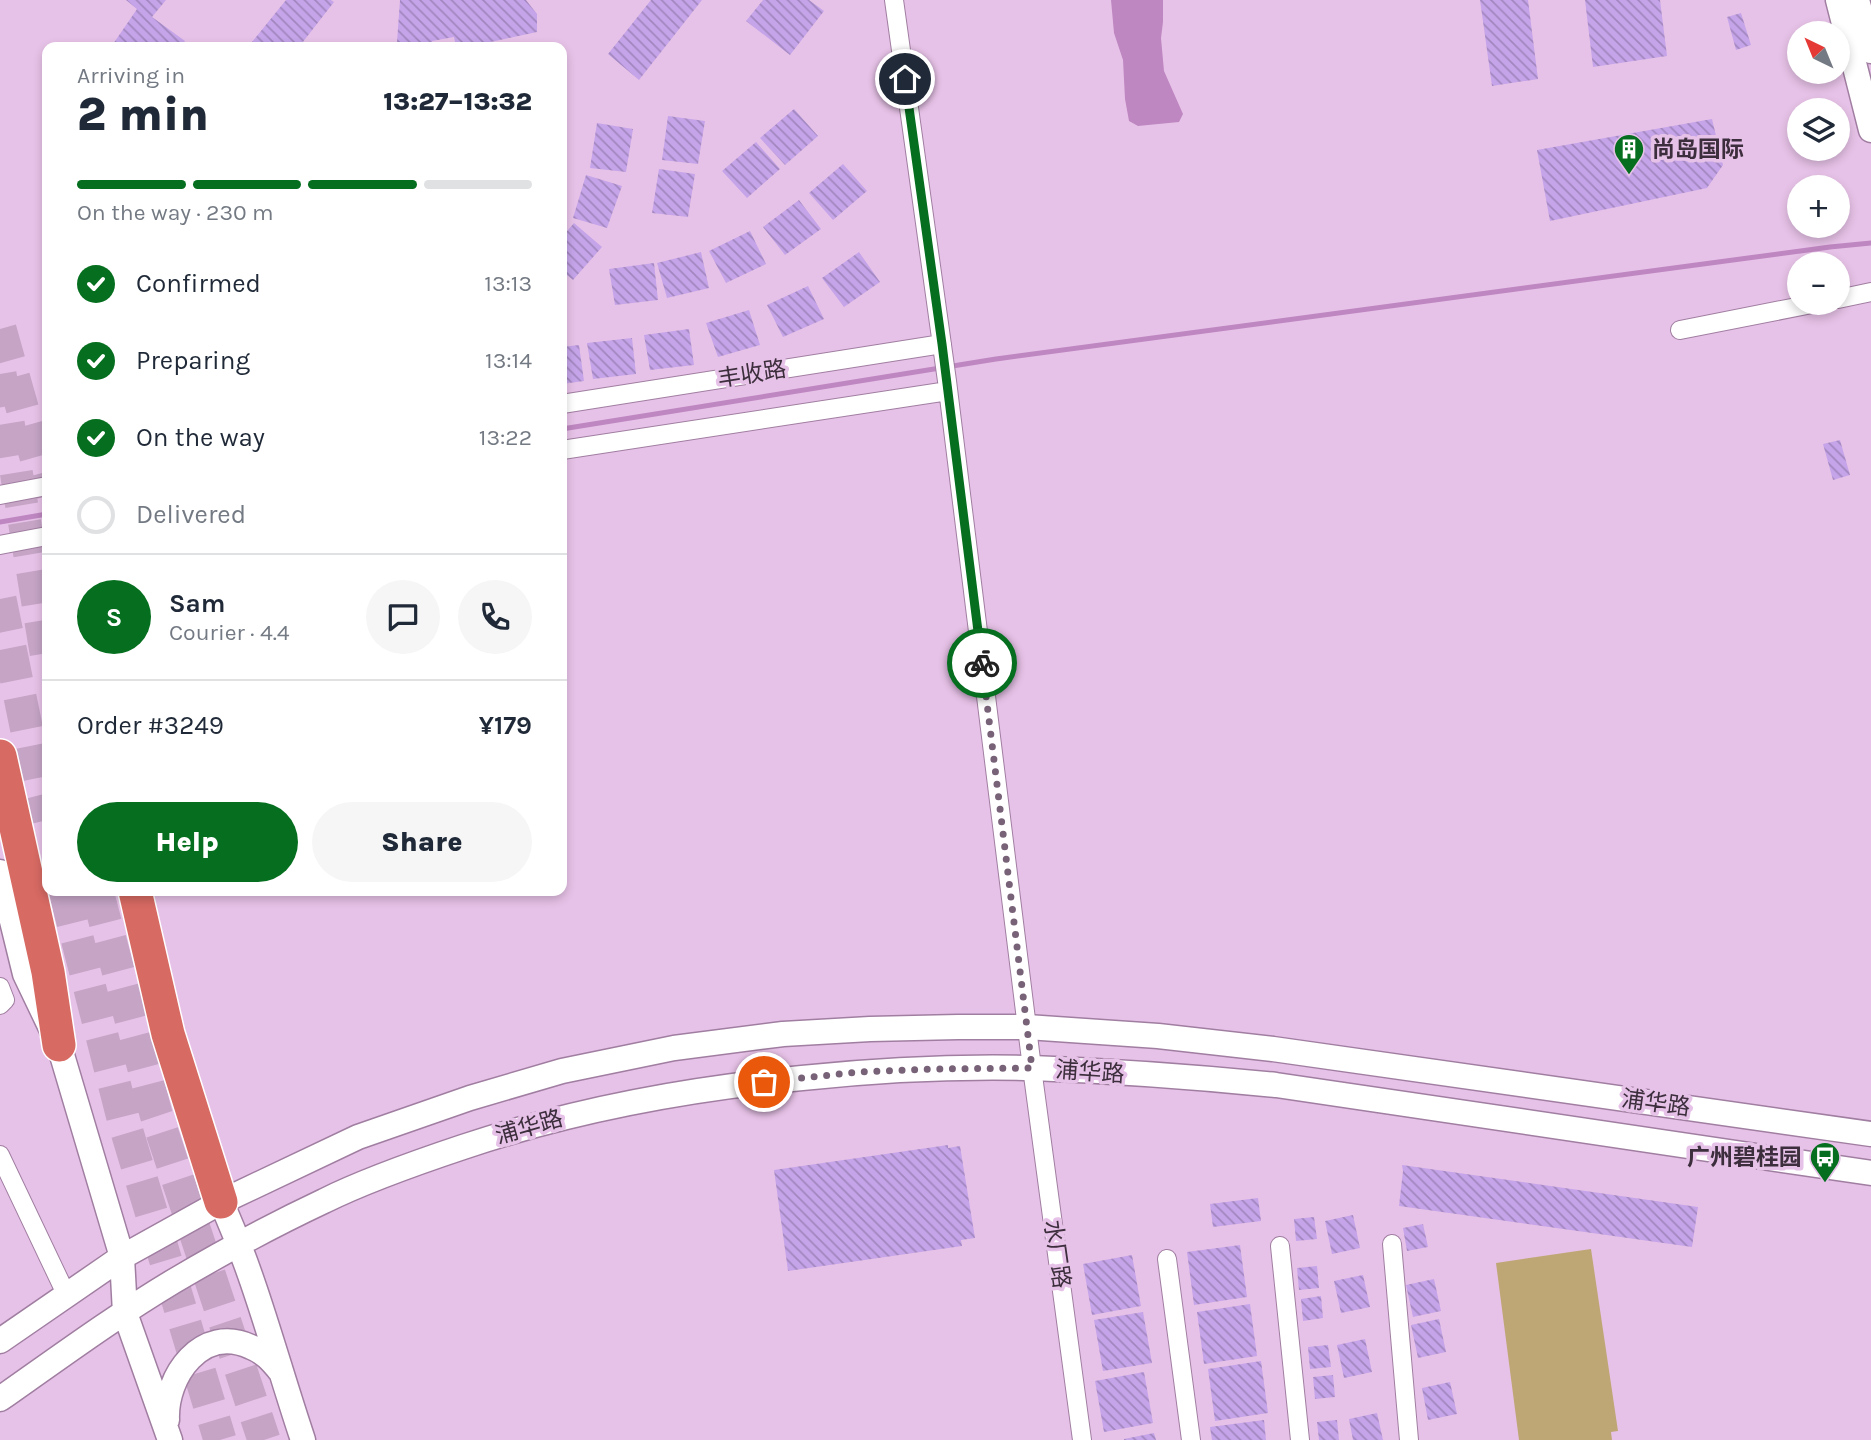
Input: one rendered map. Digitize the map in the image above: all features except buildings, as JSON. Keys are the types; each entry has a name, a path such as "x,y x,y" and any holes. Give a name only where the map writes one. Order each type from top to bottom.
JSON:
{"highway":[{"path":"0,756 48,972 59,1045"},
{"path":"136,896 168,1034 221,1202"}],"main road":[{"path":"1838,0 1871,130"},
{"path":"1857,0 1871,51"},
{"path":"0,872 25,974 59,1045 122,1257 125,1314 169,1436"},
{"name":"浦华路","path":"0,1340 122,1257 221,1202 358,1137 470,1098 562,1071 674,1048 783,1034 870,1029 1027,1027 1158,1036 1273,1049 1871,1134"},
{"name":"浦华路","path":"0,1399 173,1282 327,1199 425,1159 571,1115 661,1096 741,1084 859,1072 933,1069 1032,1068 1213,1079 1276,1085 1871,1173"},
{"path":"221,1202 240,1244 303,1440"},
{"path":"169,1436 166,1408 176,1376 194,1354 207,1345 222,1341 250,1346 268,1356 283,1374"}],"street":[{"path":"894,0 948,386 1027,1027"},
{"path":"1850,296 1871,292"},
{"path":"1680,330 1787,309"},
{"name":"丰收路","path":"567,403 943,351"},
{"path":"567,449 948,386"},
{"path":"0,495 42,487"},
{"path":"0,545 42,537"},
{"path":"0,987 5,1000 0,1005"},
{"name":"水厂路","path":"1027,1027 1082,1440"},
{"path":"0,1155 66,1294"},
{"path":"1392,1244 1409,1440"},
{"path":"1280,1247 1300,1440"},
{"path":"1167,1259 1191,1440"}],"shaded area":[{"path":"1111,0 1163,0 1161,38 1164,71 1183,114 1179,122 1138,126 1129,121 1123,60 1114,33"},
{"path":"1591,1249 1618,1431 1611,1432 1612,1440 1519,1440 1496,1263"}],"waterway":[{"path":"567,428 996,359 1871,243"},
{"path":"0,522 42,515"}],"tunnel":[{"path":"0,329 42,478"},
{"path":"0,374 42,628"},
{"path":"0,599 42,801"},
{"path":"66,896 124,1122 220,1440"},
{"path":"98,896 156,1114 264,1440"}],"way so far":[{"path":"764,1082 859,1072 1032,1068 982,663"}],"place":[{"name":"尚岛国际","path":"1629,176"},
{"name":"广州碧桂园","path":"1825,1184"}],"route":[{"path":"905,79 982,663"}]}
